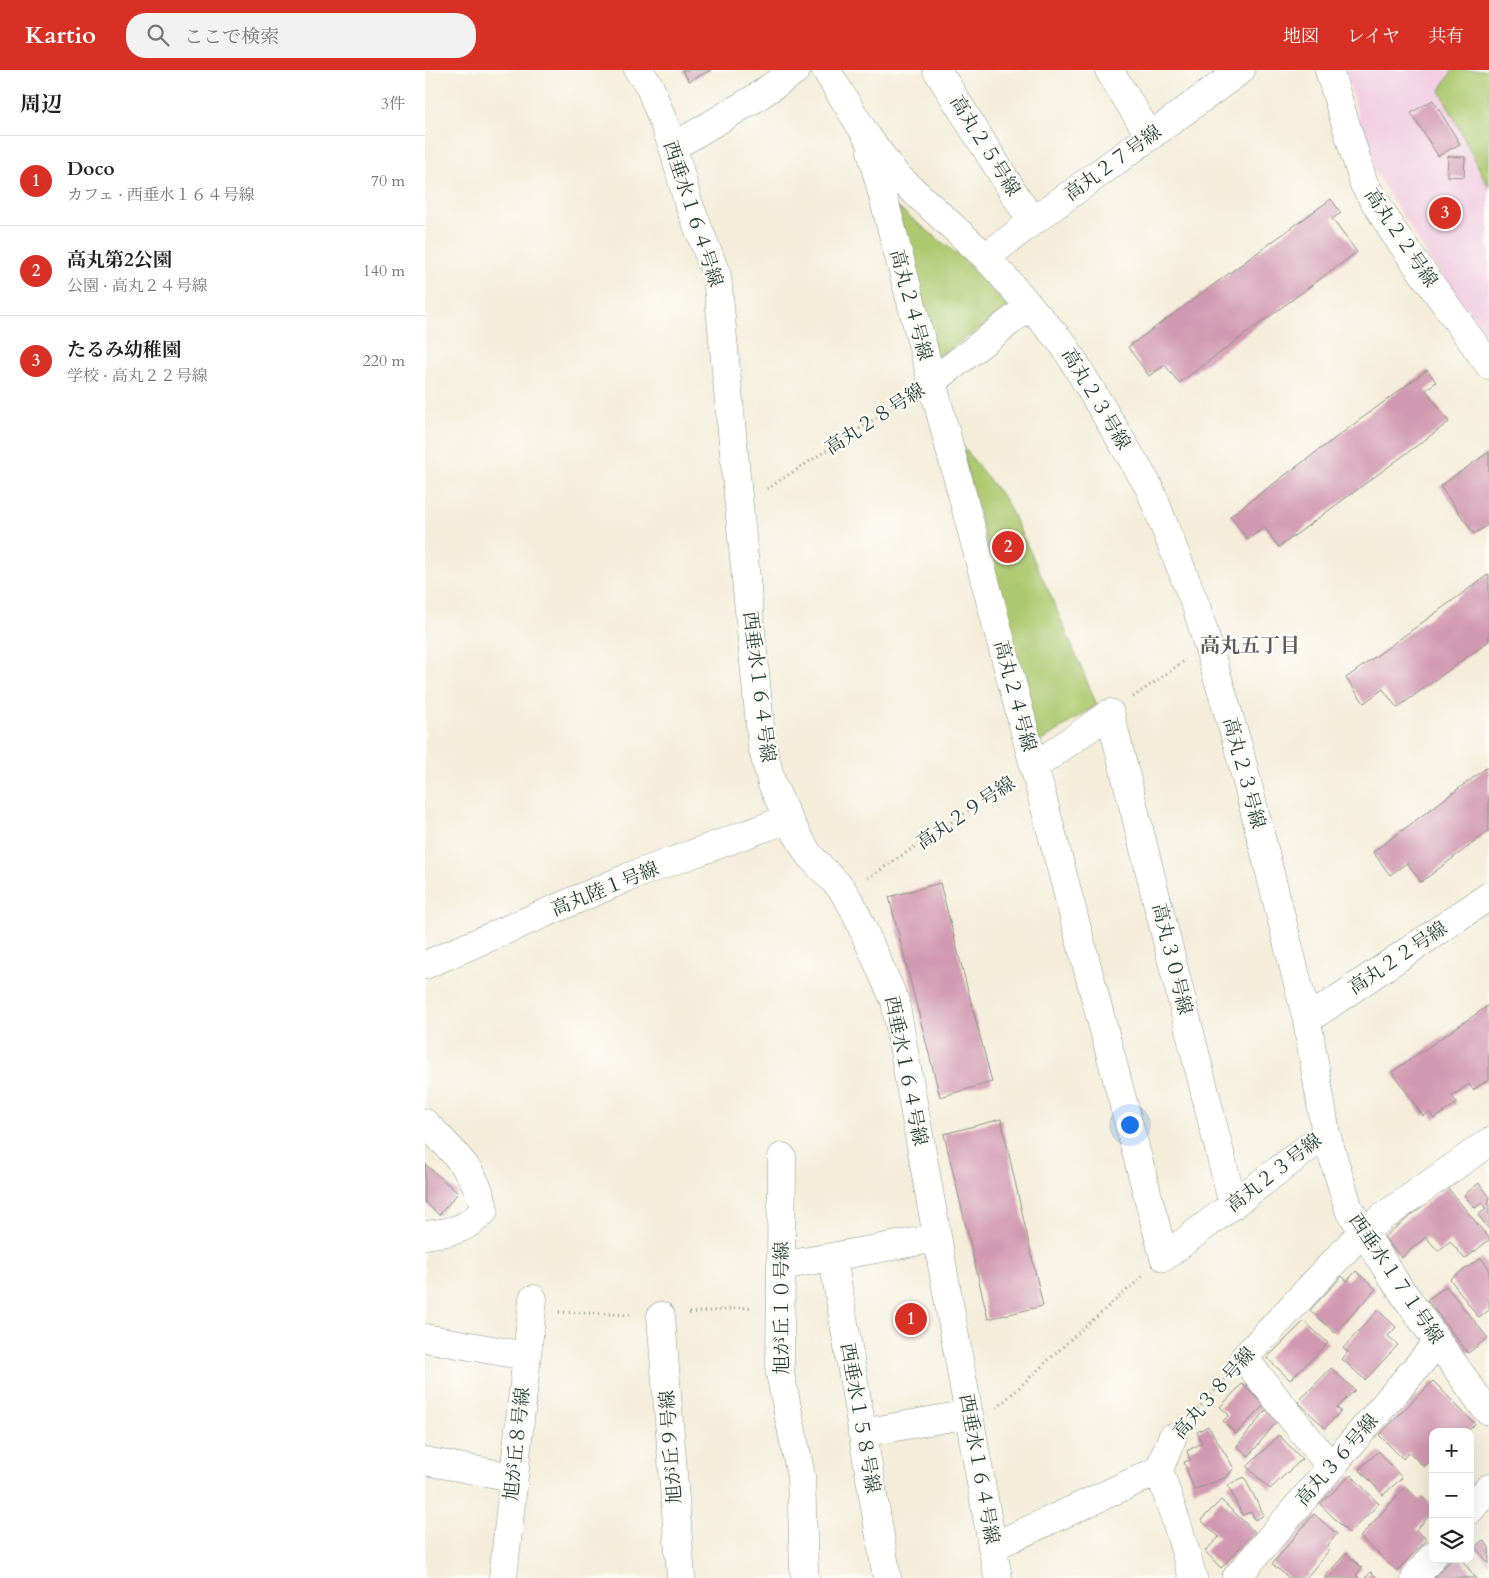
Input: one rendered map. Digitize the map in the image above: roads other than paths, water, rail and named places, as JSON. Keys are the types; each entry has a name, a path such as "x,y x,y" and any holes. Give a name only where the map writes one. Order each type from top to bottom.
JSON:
{"street":[{"path":"673,147 754,99 796,70"},
{"name":"高丸２３号線","path":"826,70 866,135 895,174 986,257 1064,344 1149,487 1197,609 1238,746 1307,1020 1326,1134 1164,1257"},
{"name":"高丸２５号線","path":"937,70 1032,222"},
{"path":"1109,70 1150,136"},
{"name":"高丸２７号線","path":"986,257 1241,70"},
{"name":"高丸２２号線","path":"1329,70 1364,184 1395,234 1489,365"},
{"name":"西垂水１６４号線","path":"639,75 673,147 689,202 717,276 762,746 772,784 789,819 809,855 845,894 853,906 895,1001 998,1578"},
{"name":"高丸２４号線","path":"866,135 1164,1257"},
{"name":"高丸２８号線","path":"932,382 1030,306"},
{"name":"高丸２９号線","path":"1034,768 1111,713"},
{"name":"高丸３０号線","path":"1111,713 1233,1205"},
{"name":"高丸陸１号線","path":"425,965 629,878 789,819"},
{"name":"高丸２２号線","path":"1307,1020 1489,896"},
{"path":"425,1123 457,1155 483,1197 484,1211 472,1222 451,1232 425,1236"},
{"name":"西垂水１７１号線","path":"1326,1134 1349,1210 1394,1280 1487,1406"},
{"name":"高丸３８号線","path":"1331,1467 1244,1358 1363,1231 1489,1142"},
{"name":"旭が丘１０号線","path":"782,1157 780,1373 801,1476 805,1578"},
{"path":"781,1266 937,1238"},
{"name":"西垂水１５８号線","path":"833,1258 887,1578"},
{"name":"旭が丘８号線","path":"503,1578 532,1305"},
{"name":"旭が丘９号線","path":"661,1315 681,1578"},
{"path":"425,1338 526,1356"},
{"name":"高丸３６号線","path":"1236,1578 1438,1342"},
{"path":"863,1433 970,1423"},
{"name":"高丸３８号線","path":"1159,1470 1172,1438"},
{"path":"425,1461 513,1477"},
{"path":"992,1547 1159,1470 1193,1578"},
{"path":"1474,1505 1489,1488"},
{"path":"1415,1578 1429,1561"}],"place":[{"name":"たるみ幼稚園","path":"1445,213"},
{"name":"高丸第2公園","path":"1008,547"},
{"name":"Doco","path":"911,1319"}],"district":[{"name":"高丸五丁目","path":"1250,645"}]}
